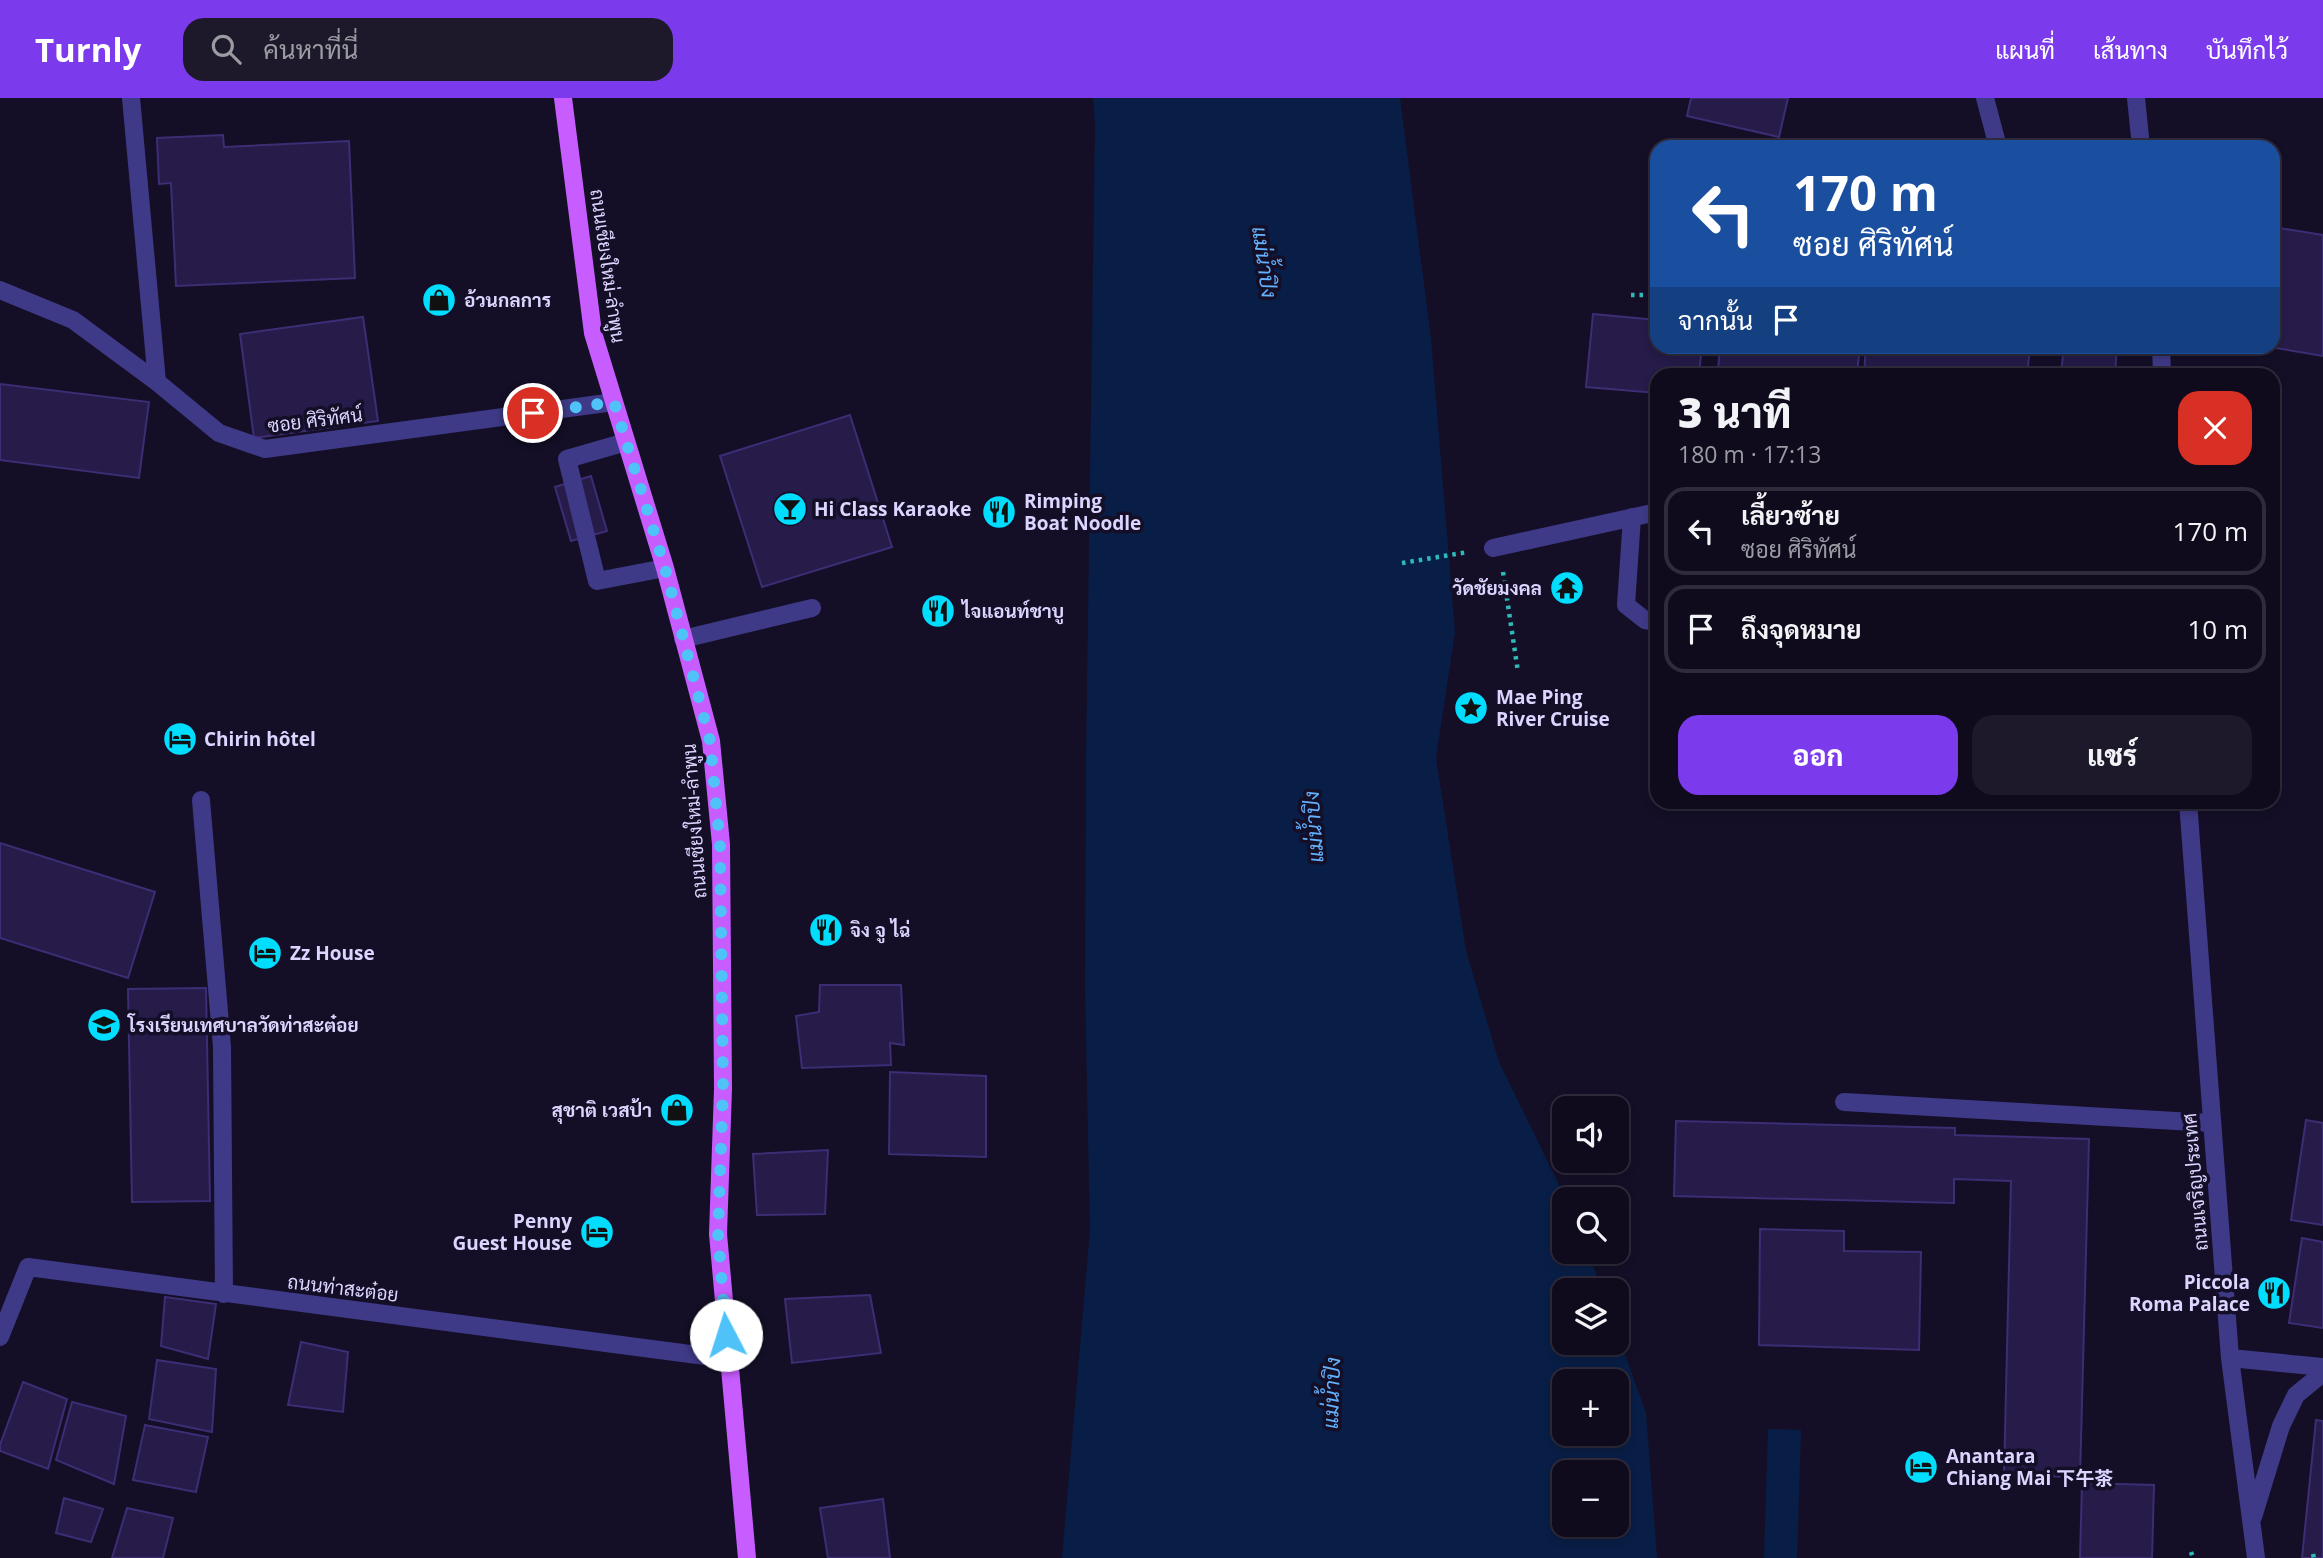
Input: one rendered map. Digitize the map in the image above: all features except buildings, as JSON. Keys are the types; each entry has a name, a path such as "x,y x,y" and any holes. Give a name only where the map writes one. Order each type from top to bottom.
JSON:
{"main road":[{"name":"ถนนเชียงใหม่-ลำพูน","path":"564,98 593,333 665,568 710,741 720,844 723,1088 718,1234 747,1558"}],"street":[{"path":"131,98 157,382"},
{"path":"1985,98 1995,140"},
{"path":"2136,98 2140,140"},
{"name":"ซอย ศิริทัศน์","path":"0,290 73,320 157,382 219,433 265,449 614,402"},
{"path":"626,442 567,459 597,581 665,568"},
{"path":"1497,547 1650,513"},
{"path":"1632,517 1626,605 1650,621"},
{"path":"683,639 812,608"},
{"path":"201,800 222,1047 225,1294"},
{"name":"ถนนเจริญประเทศ","path":"2189,809 2230,1357 2256,1558"},
{"path":"1844,1102 2211,1123"},
{"name":"ถนนท่าสะต๋อย","path":"0,1337 28,1267 728,1360"},
{"path":"2230,1357 2323,1367"},
{"path":"2251,1522 2286,1416 2296,1395 2323,1373"}],"path":[{"path":"1631,295 1650,295"},
{"path":"1402,564 1497,547 1518,673"},
{"path":"2191,1552 2193,1558"}],"water":[{"name":"แม่น้ำปิง","path":"1093,98 1400,98 1431,339 1455,632 1436,758 1466,951 1499,1062 1560,1187 1552,1187 1552,1264 1593,1264 1598,1278 1552,1278 1552,1355 1625,1355 1646,1413 1657,1558 1062,1558 1090,1230 1085,990 1095,125"},
{"path":"1768,1429 1801,1430 1797,1558 1764,1558"}],"place":[{"name":"อ้วนกลการ","path":"439,300"},
{"name":"Hi Class Karaoke","path":"790,509"},
{"name":"Rimping Boat Noodle","path":"999,512"},
{"name":"วัดชัยมงคล","path":"1567,588"},
{"name":"ไจแอนท์ชาบู","path":"938,611"},
{"name":"Mae Ping River Cruise","path":"1471,708"},
{"name":"Chirin hôtel","path":"180,739"},
{"name":"จิง จู ไฉ่","path":"826,930"},
{"name":"Zz House","path":"265,953"},
{"name":"โรงเรียนเทศบาลวัดท่าสะต๋อย","path":"104,1025"},
{"name":"สุชาติ เวสป้า","path":"677,1110"},
{"name":"Penny Guest House","path":"597,1232"},
{"name":"Piccola Roma Palace","path":"2274,1293"},
{"name":"Anantara Chiang Mai 下午茶","path":"1921,1467"}],"route":[{"path":"533,413 614,402 665,568 710,741 720,844 723,1088 718,1234 726,1335"}]}
